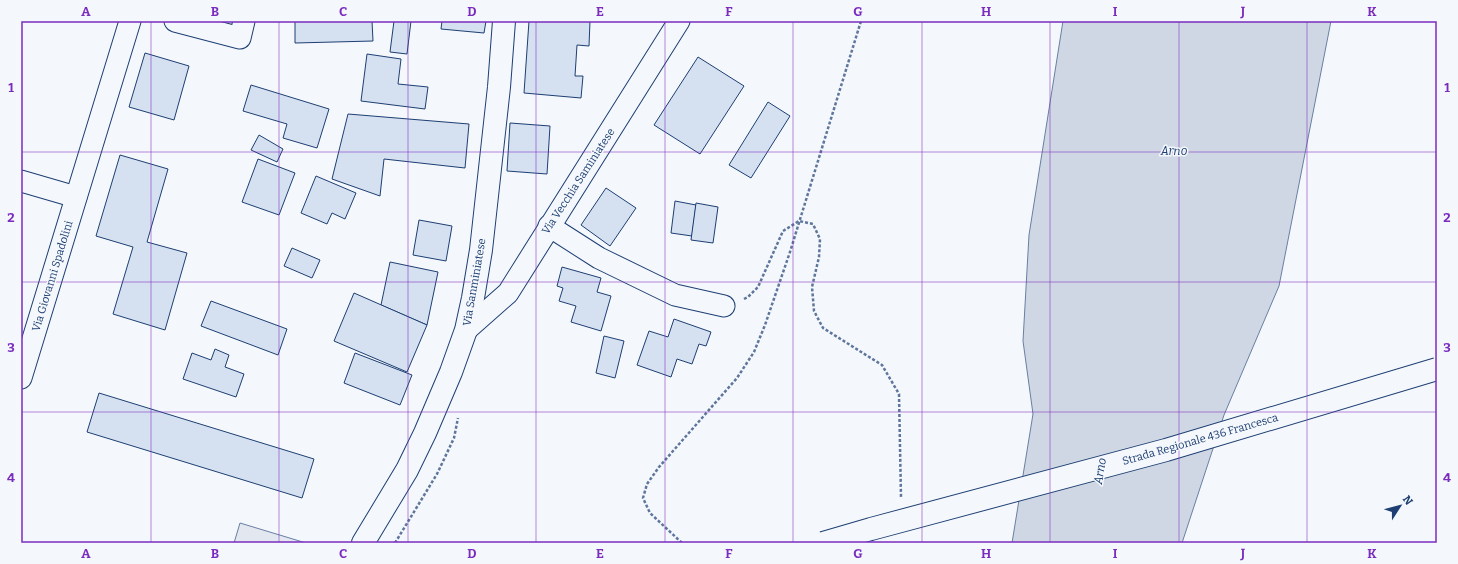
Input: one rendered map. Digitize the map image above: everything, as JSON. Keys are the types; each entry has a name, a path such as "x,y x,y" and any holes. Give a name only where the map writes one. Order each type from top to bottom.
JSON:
{"main road":[{"name":"Via Sanminiatese","path":"363,543 407,470 425,433 466,330 474,298 481,250 499,86 504,21"},
{"name":"Strada Regionale 436 Francesca","path":"823,543 1166,450 1437,369"}],"street":[{"name":"Via Giovanni Spadolini","path":"21,378 130,21"},
{"path":"175,21 240,38 244,21"},
{"name":"Via Vecchia Saminiatese","path":"466,330 508,293 549,226 566,203 679,21"},
{"path":"21,181 76,197"},
{"path":"549,226 599,258 675,295 724,306"}],"path":[{"path":"682,543 650,513 643,498 647,484 659,467 737,378 754,352 765,325 799,221 860,21"},
{"path":"724,306 748,297 758,287 783,230 799,221 813,224 820,239 819,257 812,287 814,310 823,328 882,365 899,394 901,498"}],"shaded area":[{"path":"240,523 306,543 234,543"}],"water":[{"name":"Arno","path":"1063,21 1331,21 1279,286 1224,415 1182,543 1012,543 1033,414 1023,341 1029,235"}],"building":[{"path":"295,21 372,21 373,41 295,43"},
{"path":"394,21 411,21 407,54 390,52"},
{"path":"442,21 486,21 484,33 441,29"},
{"path":"529,21 590,21 589,46 577,45 575,76 583,76 581,98 524,93"},
{"path":"145,53 189,66 174,120 129,107"},
{"path":"367,54 401,59 398,84 428,87 425,109 361,101"},
{"path":"698,57 744,86 700,154 654,125"},
{"path":"251,85 329,109 317,148 283,138 287,124 243,111"},
{"path":"768,102 790,116 751,178 729,165"},
{"path":"348,114 469,124 465,168 384,159 380,196 332,179"},
{"path":"510,123 550,126 547,174 507,171"},
{"path":"259,135 283,149 277,162 251,150"},
{"path":"120,155 168,169 147,242 187,253 165,330 113,314 133,247 96,236"},
{"path":"258,159 295,173 279,215 242,202"},
{"path":"316,176 356,193 345,219 332,213 327,224 301,213"},
{"path":"606,188 636,208 610,246 581,225"},
{"path":"675,201 696,205 692,236 671,233"},
{"path":"696,203 718,207 713,243 691,240"},
{"path":"419,220 452,226 446,261 413,255"},
{"path":"292,248 320,260 312,278 284,266"},
{"path":"390,262 438,272 427,325 381,305"},
{"path":"562,267 601,278 597,292 611,296 601,331 571,322 576,306 559,301 563,288 557,286"},
{"path":"354,293 427,325 407,372 334,341"},
{"path":"211,301 287,329 278,355 201,326"},
{"path":"674,319 711,332 706,346 699,344 692,364 677,359 671,377 637,365 649,331 668,337"},
{"path":"604,336 624,341 615,378 596,373"},
{"path":"215,349 229,355 225,367 244,374 236,397 183,379 192,353 211,360"},
{"path":"355,353 412,375 400,405 344,383"},
{"path":"99,393 314,459 302,498 87,432"}]}
